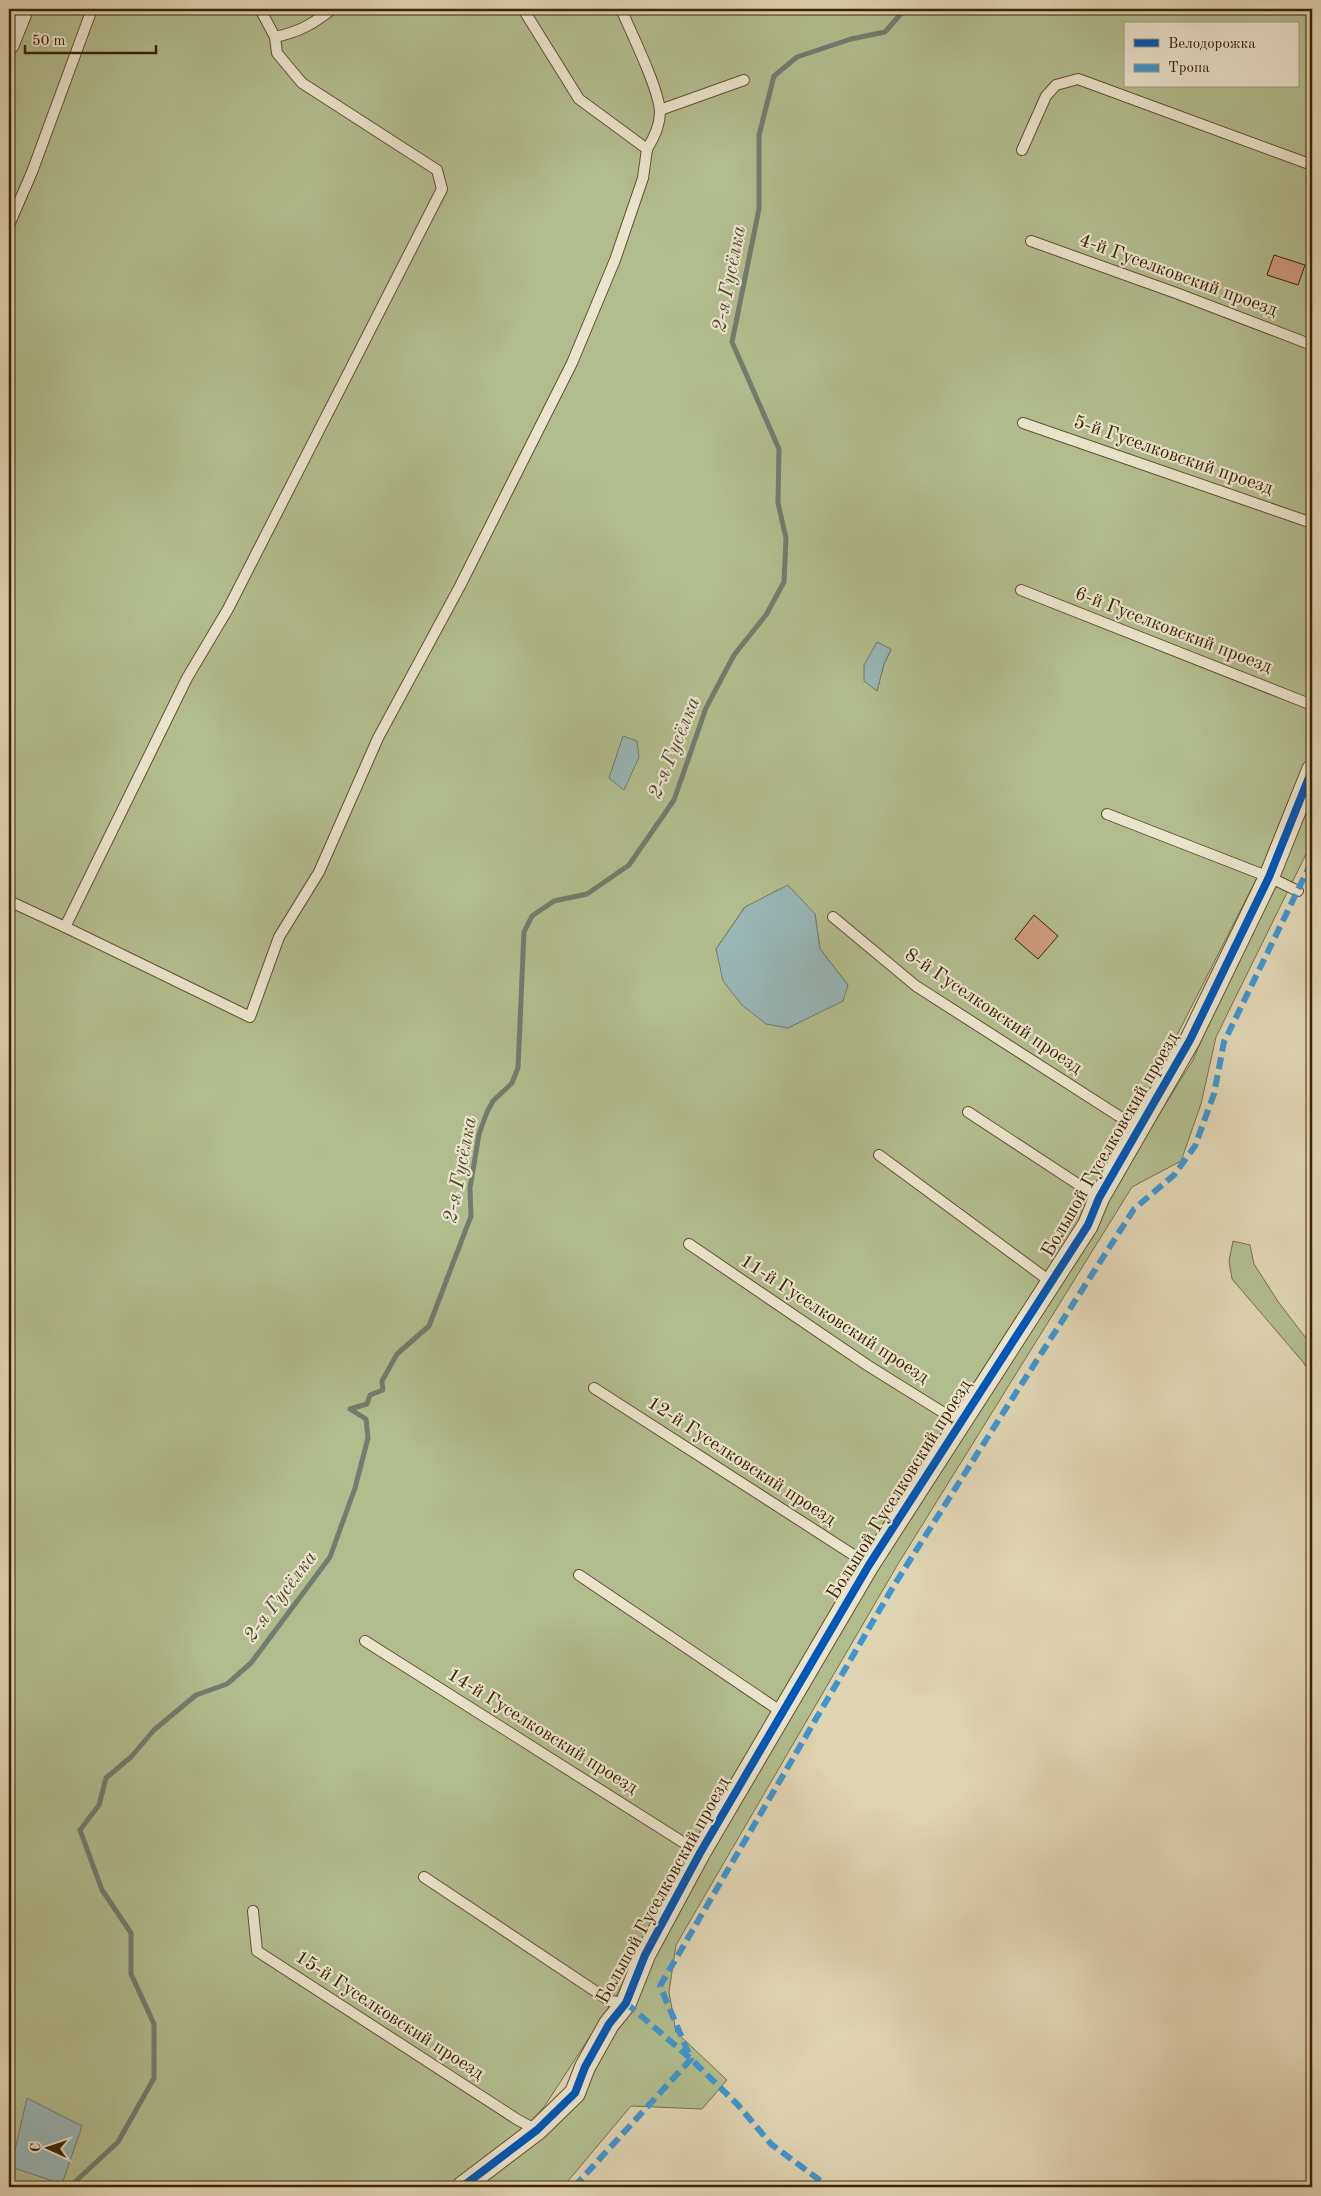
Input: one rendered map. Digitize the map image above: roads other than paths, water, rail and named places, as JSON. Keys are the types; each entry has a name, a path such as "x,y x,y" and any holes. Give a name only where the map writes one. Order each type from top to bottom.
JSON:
{"street":[{"path":"9,44 22,9"},
{"name":"Большой Гуселковский проезд","path":"462,2187 537,2130 575,2093 584,2067 609,2024 626,2003 646,1955 700,1853 869,1565 1088,1225 1099,1198 1190,1040 1270,877 1312,770"}],"lane":[{"path":"9,225 32,172 92,9"},
{"path":"65,927 187,678 228,609 442,189 437,170 302,83 277,53 275,37 260,9"},
{"path":"275,37 296,33 313,24 332,9"},
{"path":"523,9 579,99 647,149"},
{"path":"9,901 250,1017 279,937 318,872 378,738 460,586 572,363 615,260 643,178 647,149 656,131 660,110 653,86 621,9"},
{"path":"1022,150 1046,96 1056,85 1078,79 1312,165"},
{"path":"660,110 744,80"},
{"name":"4-й Гуселковский проезд","path":"1031,241 1312,345"},
{"name":"5-й Гуселковский проезд","path":"1023,423 1312,523"},
{"name":"6-й Гуселковский проезд","path":"1021,590 1312,705"},
{"path":"1107,814 1270,877 1298,891"},
{"name":"8-й Гуселковский проезд","path":"833,917 916,986 1139,1129"},
{"path":"968,1112 1099,1198"},
{"path":"879,1155 1051,1282"},
{"name":"11-й Гуселковский проезд","path":"688,1244 867,1365 960,1423"},
{"name":"12-й Гуселковский проезд","path":"594,1388 869,1565"},
{"path":"579,1575 783,1714"},
{"name":"14-й Гуселковский проезд","path":"365,1641 700,1853"},
{"path":"424,1877 610,2001 626,2003"},
{"name":"15-й Гуселковский проезд","path":"253,1911 257,1951 518,2120 537,2130"}],"water":[{"path":"877,642 891,649 884,664 877,691 864,681 864,665"},
{"path":"623,736 637,741 639,757 624,790 609,778"},
{"path":"788,885 815,914 820,949 848,985 843,1001 788,1028 766,1024 742,1005 723,981 716,949 745,907"},
{"path":"27,2098 82,2126 62,2184 11,2167"}],"waterway":[{"name":"2-я Гусёлка","path":"73,2187 76,2181 118,2142 154,2078 154,2024 131,1974 131,1933 102,1890 80,1830 99,1805 106,1778 131,1757 154,1730 196,1695 227,1684 251,1663 330,1557 355,1488 368,1438 366,1419 350,1409 367,1404 370,1395 383,1390 382,1381 397,1354 429,1326 471,1216 470,1188 479,1134 493,1101 512,1083 518,1068 524,932 532,916 554,901 587,894 629,865 674,800 706,708 734,655 766,615 784,582 786,538 778,503 779,449 732,342 759,209 759,135 774,76 797,57 851,39 885,32 905,9"}]}
